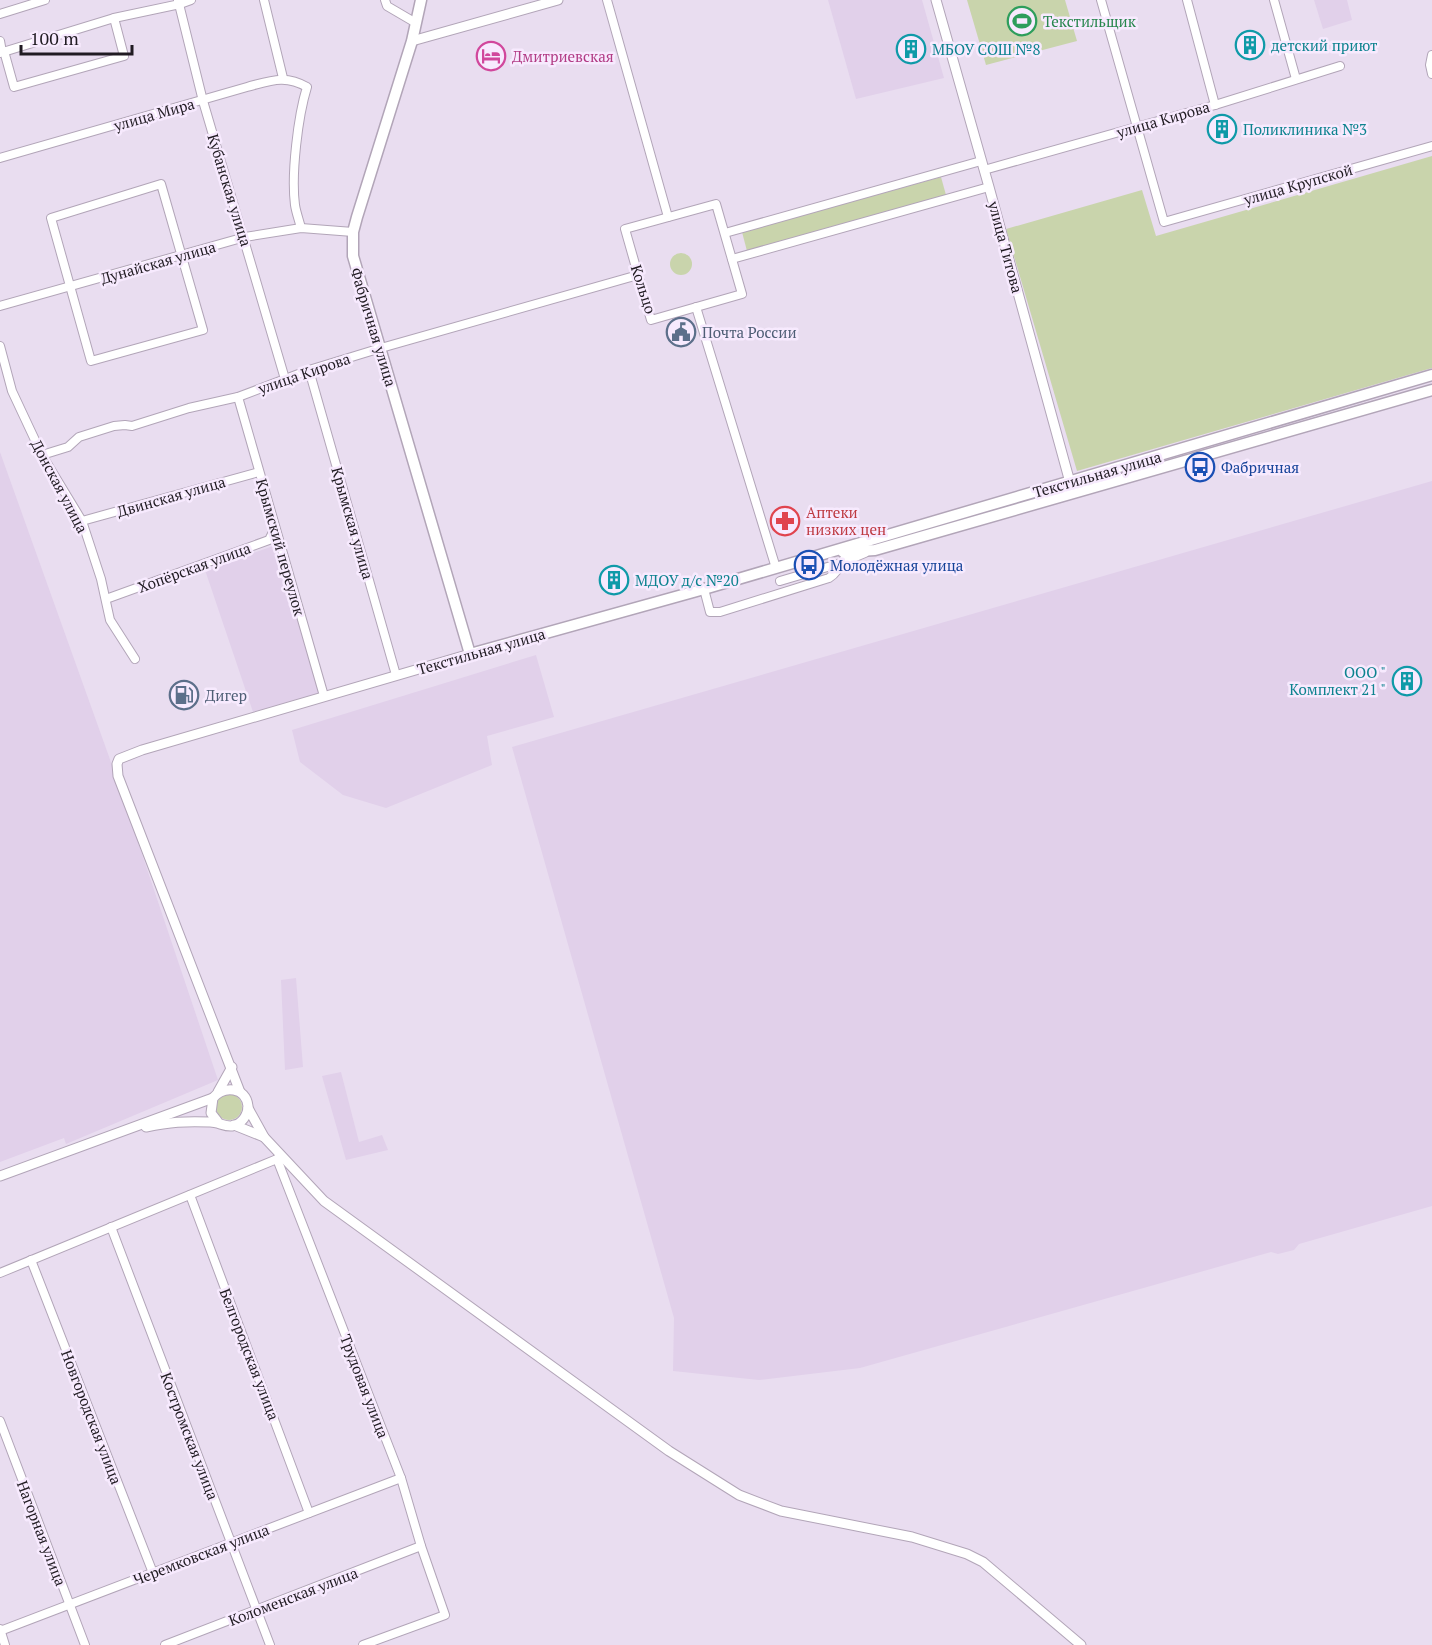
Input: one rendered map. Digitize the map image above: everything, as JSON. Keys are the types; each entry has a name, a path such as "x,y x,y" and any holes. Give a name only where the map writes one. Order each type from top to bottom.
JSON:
{"main road":[{"name":"Фабричная улица","path":"421,0 412,40 353,232 353,256 470,654"},
{"name":"Текстильная улица","path":"470,654 831,552 863,548 1070,482 1432,375"},
{"name":"Текстильная улица","path":"831,552 848,552 1073,494 1432,390"}],"street":[{"path":"0,14 45,0"},
{"path":"2,52 114,18 191,0"},
{"path":"264,0 283,78 298,81 307,87 303,102 294,180 295,207 301,228"},
{"path":"385,0 387,6 416,23"},
{"path":"412,40 558,0"},
{"path":"607,0 668,217"},
{"name":"улица Титова","path":"936,0 1073,494"},
{"path":"1101,0 1137,126"},
{"path":"1187,0 1215,105"},
{"path":"1274,0 1296,79"},
{"name":"Кубанская улица","path":"179,2 203,101 245,237 285,379"},
{"path":"0,41 14,87 124,56 114,18"},
{"path":"1432,55 1430,65 1432,74"},
{"name":"улица Кирова","path":"724,233 1215,105 1340,66"},
{"name":"улица Мира","path":"0,158 283,78"},
{"name":"улица Крупской","path":"1137,126 1164,222 1432,146"},
{"path":"160,184 203,330 91,361 71,287 51,218 160,184"},
{"path":"732,259 989,187"},
{"name":"Кольцо","path":"716,204 724,233 742,294 651,320 625,229 716,204"},
{"name":"Дунайская улица","path":"0,306 245,237 301,228 353,232"},
{"name":"улица Кирова","path":"42,455 68,447 79,437 114,426 132,426 189,408 238,397 309,370 381,348 638,276"},
{"path":"696,307 776,567"},
{"name":"Донская улица","path":"0,346 12,392 42,455 82,521 101,579 110,620 135,659"},
{"name":"Крымская улица","path":"309,370 396,675"},
{"name":"Крымский переулок","path":"238,397 324,696"},
{"name":"Двинская улица","path":"82,521 259,472"},
{"name":"Хопёрская улица","path":"106,599 268,540 276,528"},
{"path":"780,581 841,563 863,548"},
{"path":"704,589 710,612 720,612 829,578 836,574 848,552"},
{"name":"Текстильная улица","path":"232,1066 118,776 119,759 470,654"},
{"path":"232,1066 240,1092"},
{"path":"218,1122 211,1113 211,1103 232,1066"},
{"path":"0,1176 126,1131 232,1089 240,1092 245,1097 264,1137 279,1157 324,1201 649,1437 739,1494 781,1511 912,1537 967,1554 983,1562 1004,1578 1081,1645"},
{"path":"126,1131 179,1120 234,1125 243,1120 248,1107"},
{"path":"234,1125 264,1137"},
{"path":"0,1273 279,1157"},
{"name":"Трудовая улица","path":"279,1157 401,1478 445,1615 363,1645"},
{"name":"Белгородская улица","path":"190,1195 309,1513"},
{"name":"Костромская улица","path":"111,1227 270,1645"},
{"name":"Новгородская улица","path":"31,1260 153,1573"},
{"name":"Нагорная улица","path":"0,1421 85,1645"},
{"name":"Черемковская улица","path":"0,1630 401,1478"},
{"name":"Коломенская улица","path":"165,1645 421,1546"},
{"path":"0,1630 5,1645"}],"shaded area":[{"path":"828,0 922,0 944,78 856,99"},
{"path":"1314,0 1347,0 1352,20 1323,29"},
{"path":"0,452 112,765 218,1080 66,1144 64,1138 0,1162"},
{"path":"1432,481 1432,1206 1299,1244 1294,1250 1278,1254 1271,1252 860,1368 759,1380 673,1371 674,1318 512,747"},
{"path":"276,545 319,693 253,712 205,570"},
{"path":"536,655 554,717 487,736 492,765 386,808 343,795 300,762 292,730"},
{"path":"296,978 303,1067 285,1070 281,980"},
{"path":"341,1072 359,1142 382,1135 388,1150 346,1160 322,1076"}],"green space":[{"name":"Текстильщик","path":"967,0 1065,0 1077,41 986,65"},
{"path":"1432,156 1432,368 1077,471 1006,229 1142,190 1156,236"},
{"path":"941,177 946,195 747,251 742,232"},
{"path":"681,253 689,256 692,264 689,272 681,275 673,272 670,264 673,256"},
{"path":"229,1094 238,1098 242,1107 238,1116 229,1120 220,1116 216,1107 220,1098"}],"place":[{"name":"Текстильщик","path":"1022,21"},
{"name":"детский приют","path":"1250,45"},
{"name":"МБОУ СОШ №8","path":"911,49"},
{"name":"Дмитриевская","path":"491,56"},
{"name":"Поликлиника №3","path":"1222,129"},
{"name":"Почта России","path":"681,332"},
{"name":"Фабричная","path":"1200,467"},
{"name":"Аптеки низких цен","path":"785,521"},
{"name":"Молодёжная улица","path":"809,565"},
{"name":"МДОУ д/с №20","path":"614,580"},
{"name":"ООО \" Комплект 21 \"","path":"1407,681"},
{"name":"Дигер","path":"184,695"}]}
